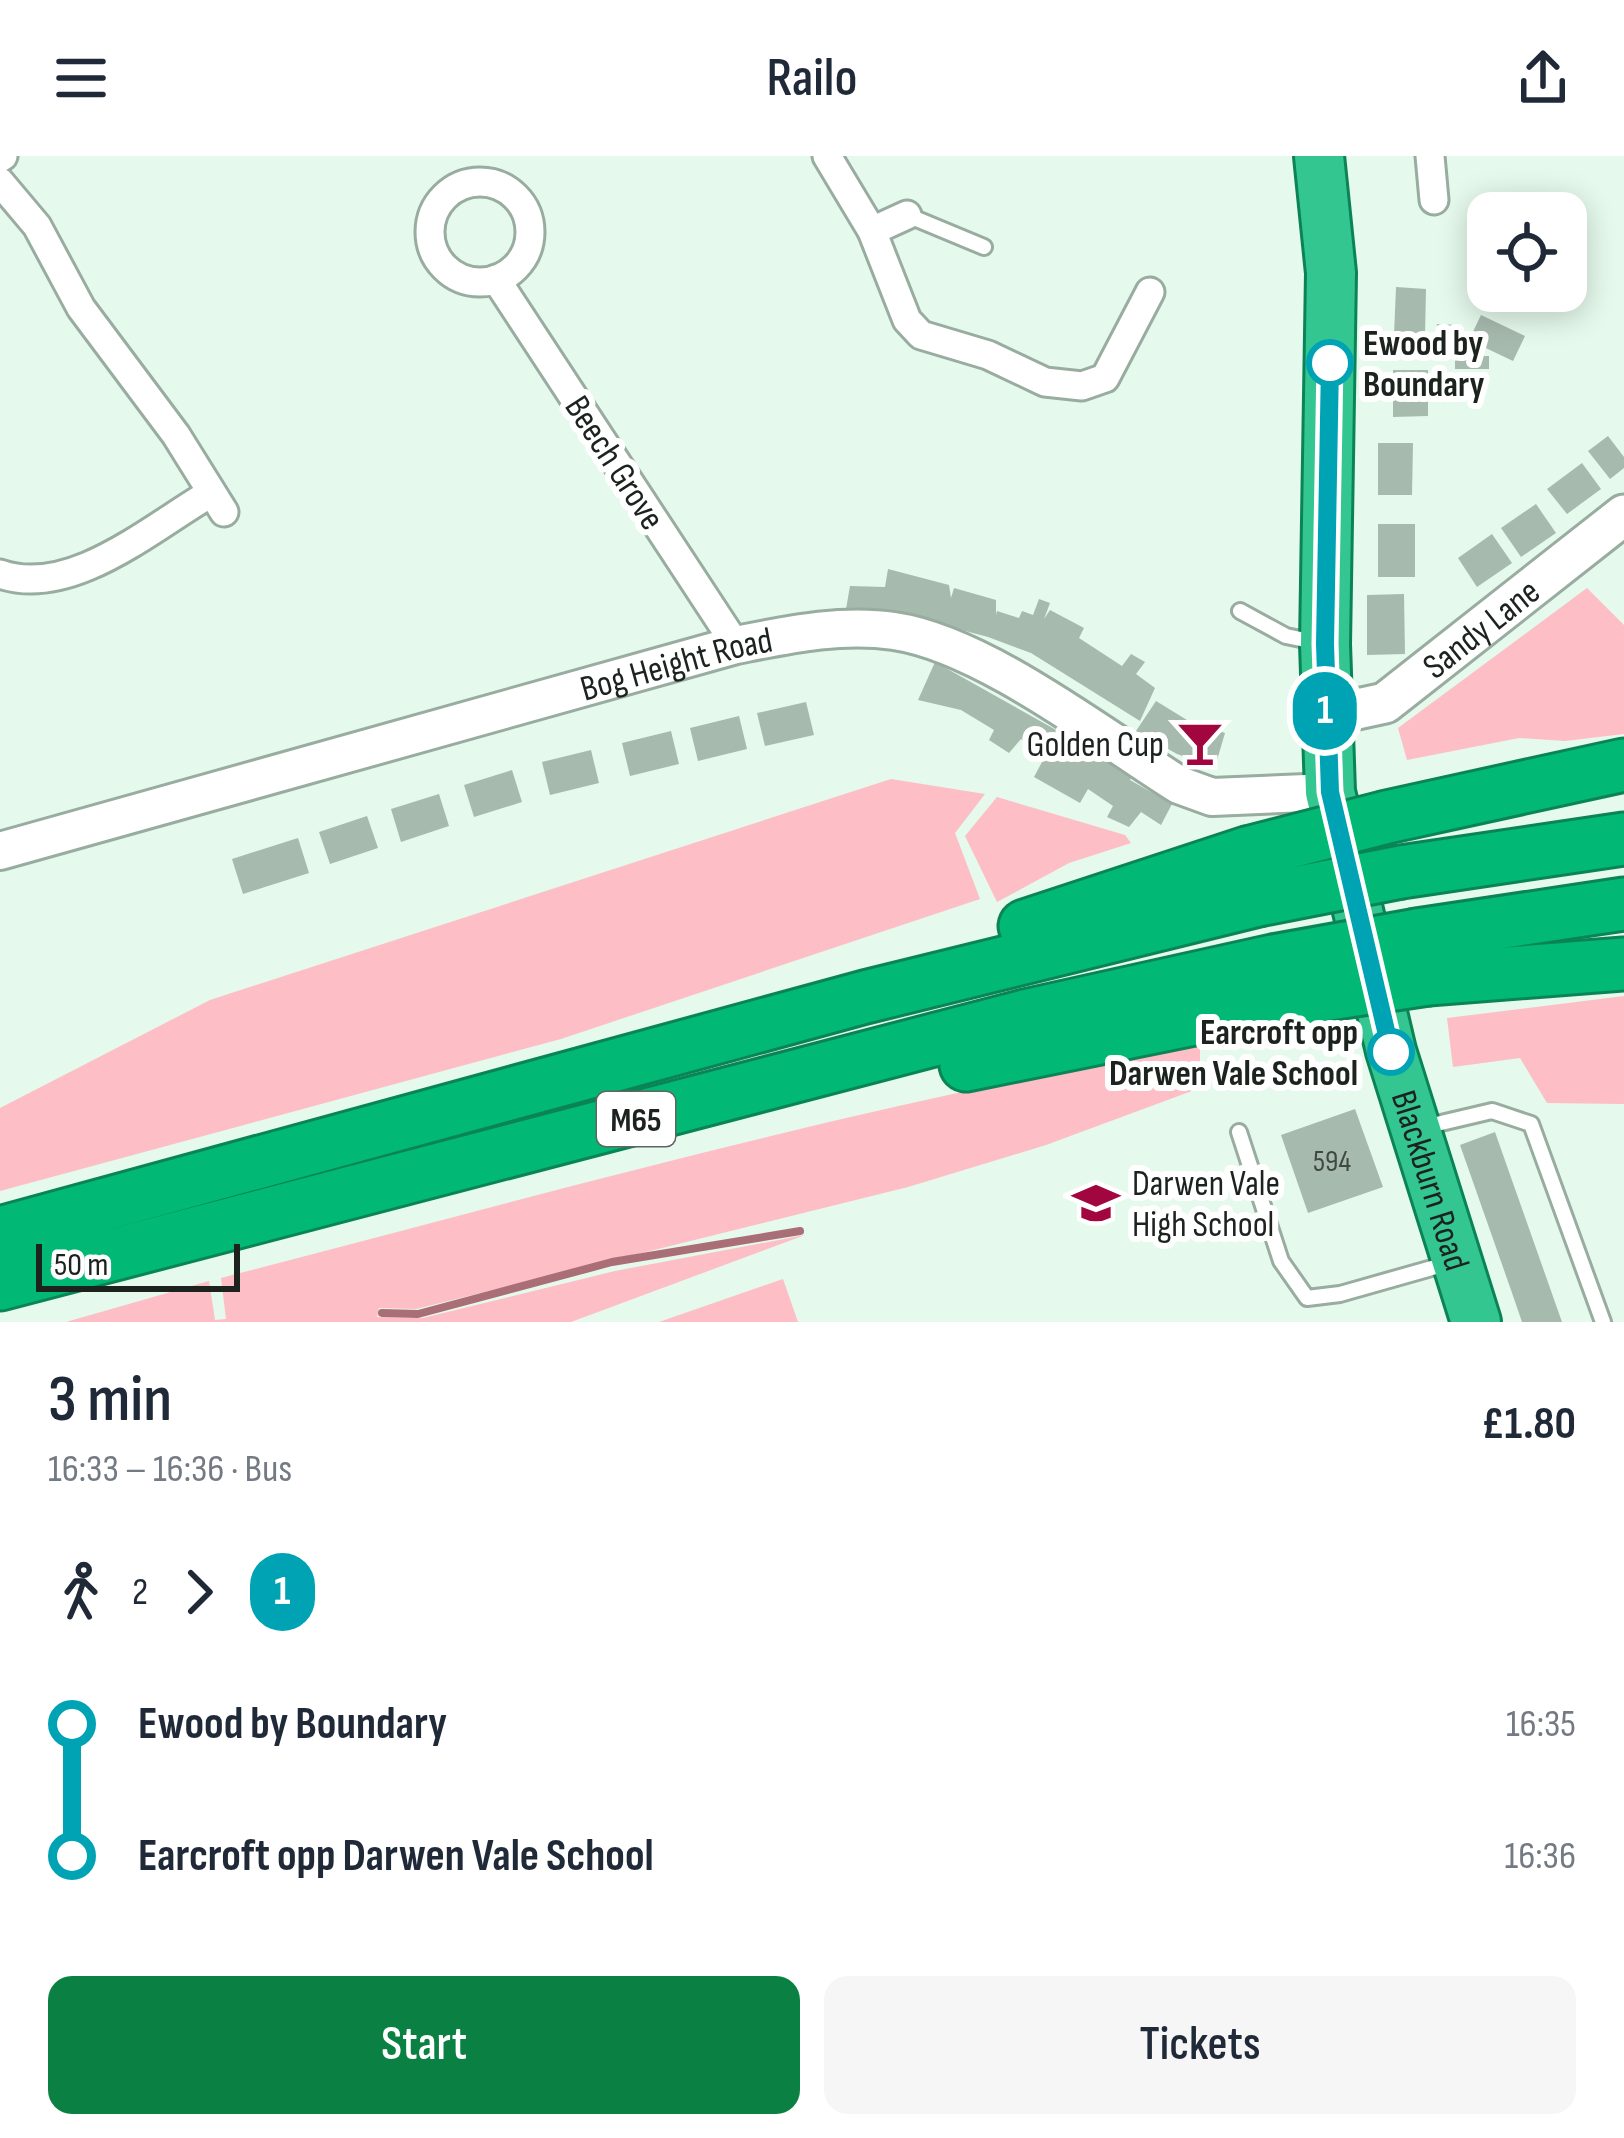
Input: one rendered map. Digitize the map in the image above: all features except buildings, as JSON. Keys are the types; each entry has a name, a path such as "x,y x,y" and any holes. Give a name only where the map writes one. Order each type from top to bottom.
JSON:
{"highway":[{"name":"Blackburn Road","path":"1321,170 1331,273 1325,644 1330,792 1413,1129 1476,1322"},
{"path":"1253,876 1387,817 1624,765"},
{"name":"M65","path":"0,1233 546,1084 1253,876 1401,872 1624,839"},
{"name":"M65","path":"0,1283 1025,1016 1422,957 1624,904"},
{"name":"M65","path":"1422,957 1624,964"}],"main road":[{"name":"Sandy Lane","path":"1325,716 1385,703 1624,515"}],"street":[{"path":"827,156 872,230 907,320 921,335 988,355 1045,382 1082,386 1105,378 1150,292"},
{"path":"1430,156 1434,200"},
{"path":"0,182 37,226 81,308 176,435 218,502 75,572 31,580 0,574"},
{"path":"872,230 907,214"},
{"name":"Beech Grove","path":"496,279 736,645"},
{"path":"1081,415 1082,386"},
{"name":"Bog Height Road","path":"0,851 736,645 798,633 893,631 971,656 1179,785 1212,797 1330,792"}],"lane":[{"path":"907,214 985,247"},
{"path":"1240,611 1286,636 1325,644"},
{"path":"1413,1129 1492,1111 1531,1124 1603,1322"},
{"path":"1239,1132 1281,1261 1306,1298 1340,1294 1457,1261"}],"shaded area":[{"path":"1587,588 1624,625 1624,734 1565,741 1519,738 1407,760 1398,728"},
{"path":"891,779 985,794 955,833 980,899 561,1039 0,1191 0,1108 210,1000"},
{"path":"997,797 1125,835 1131,843 1069,863 997,902 965,836"},
{"path":"1624,996 1624,1104 1547,1103 1520,1058 1453,1067 1447,1018"},
{"path":"1200,1046 1200,1088 1046,1145 908,1187 416,1309 379,1308 377,1317 423,1318 615,1271 805,1235 571,1322 66,1322 209,1281 215,1320 226,1319 221,1278 830,1122"},
{"path":"783,1279 798,1322 659,1322"}],"waterway":[{"path":"382,1313 418,1314 612,1262 800,1231"}],"bus line":[{"name":"1","path":"1330,363 1325,644 1330,792 1391,1052"}],"place":[{"name":"Ewood by Boundary","path":"1330,363"},
{"name":"Golden Cup","path":"1200,743"},
{"name":"Earcroft opp Darwen Vale School","path":"1391,1052"},
{"name":"Darwen Vale High School","path":"1096,1203"}]}
